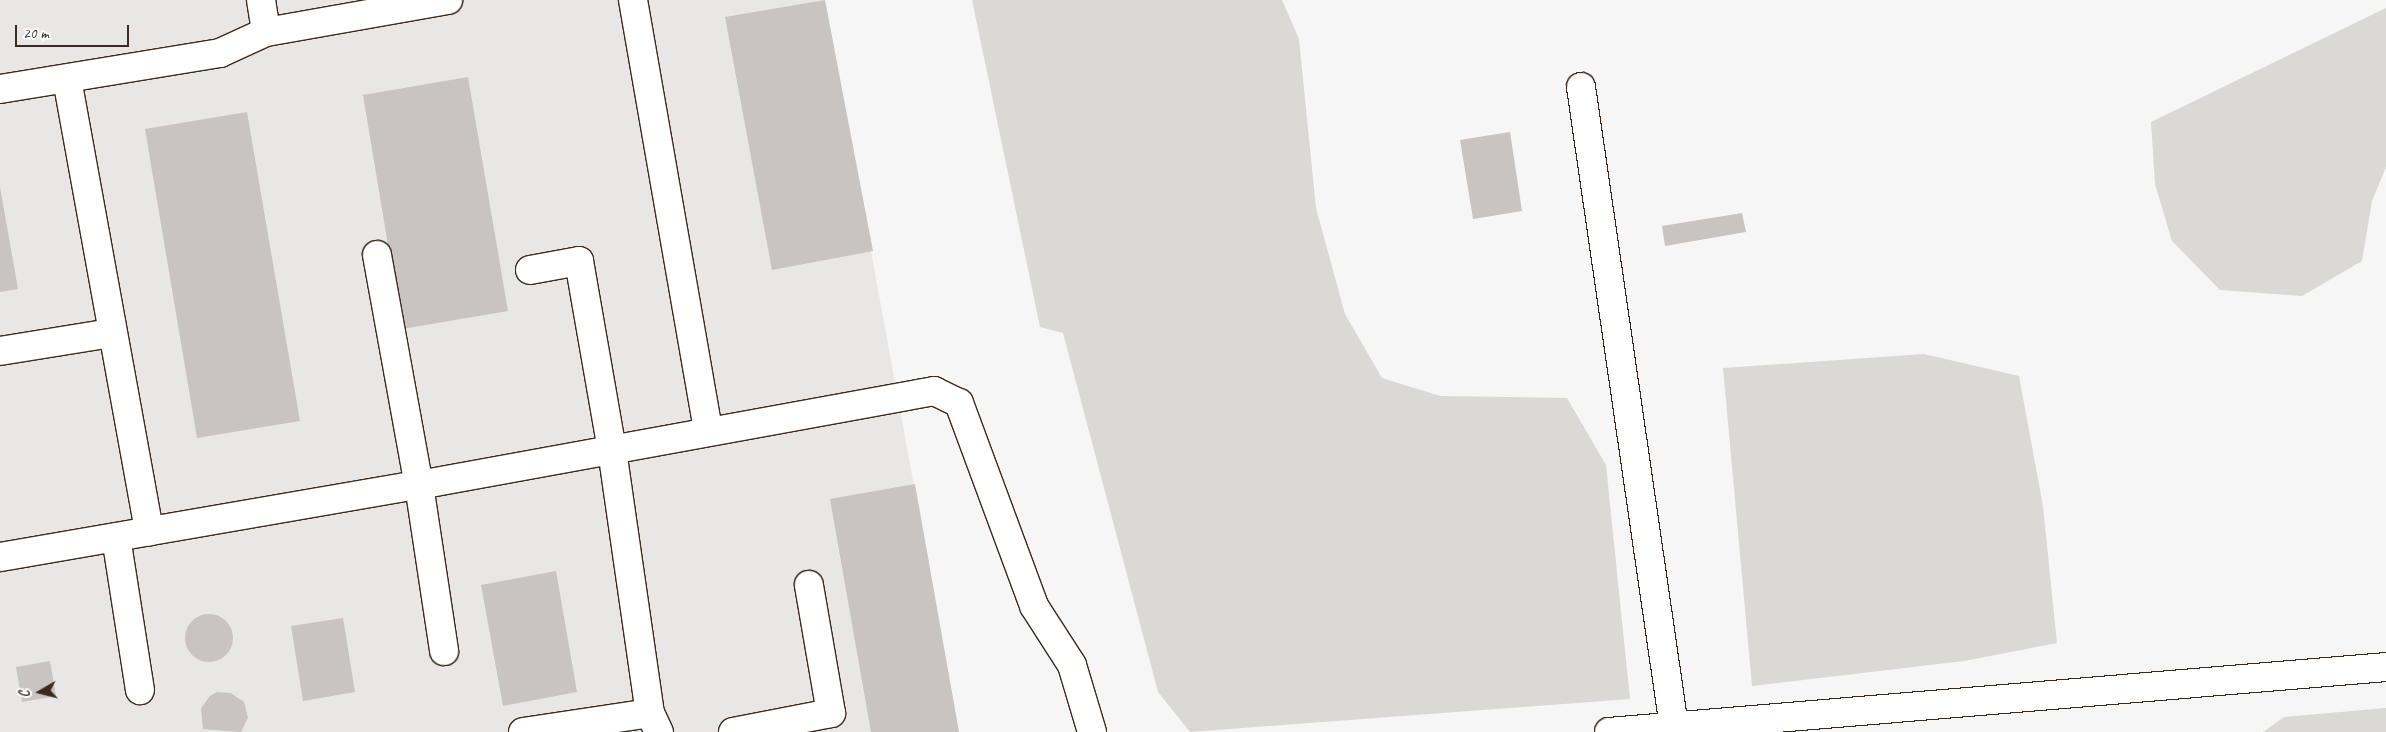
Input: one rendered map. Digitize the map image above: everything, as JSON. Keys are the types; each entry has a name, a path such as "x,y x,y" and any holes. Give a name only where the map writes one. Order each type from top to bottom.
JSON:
{"street":[{"path":"261,0 266,32"},
{"path":"0,89 220,53 266,32 448,0"},
{"path":"633,0 708,430"},
{"path":"67,79 111,333 149,532"},
{"path":"1581,87 1674,727"},
{"path":"377,255 419,485 444,651"},
{"path":"523,732 654,723 612,450 579,261 530,270"},
{"path":"0,351 111,333"},
{"path":"0,557 419,485 612,450 708,430 934,391 959,403 1034,606 1072,665 1092,732"},
{"path":"116,537 140,690"},
{"path":"733,732 831,714 809,585"},
{"path":"1609,732 2386,667"}],"shaded area":[{"path":"0,0 825,0 959,732 0,732"},
{"path":"972,0 1282,0 1299,39 1316,208 1345,314 1382,378 1440,396 1567,398 1606,465 1630,699 1190,732 1158,692 1063,333 1040,327"},
{"path":"2386,8 2386,167 2372,201 2362,261 2302,296 2220,290 2172,241 2155,184 2151,122"},
{"path":"1924,354 2019,376 2043,506 2057,643 1964,661 1752,686 1723,368"},
{"path":"2386,708 2386,732 2263,732 2284,717"}],"building":[{"path":"825,0 873,251 772,270 725,17"},
{"path":"468,77 508,311 402,329 363,95"},
{"path":"247,112 300,421 197,438 145,129"},
{"path":"1510,132 1522,211 1473,219 1460,140"},
{"path":"0,187 18,289 0,292"},
{"path":"1742,213 1746,232 1665,246 1662,226"},
{"path":"915,484 959,732 871,732 830,499"},
{"path":"556,571 577,692 503,706 481,585"},
{"path":"209,614 218,616 226,621 231,629 233,638 231,647 226,655 218,660 209,662 200,660 192,655 187,647 185,638 187,629 192,621 200,616"},
{"path":"343,618 355,692 303,701 291,626"},
{"path":"50,661 56,696 22,702 16,667"},
{"path":"217,692 231,693 244,702 248,718 241,732 203,729 201,708 210,696"}]}
